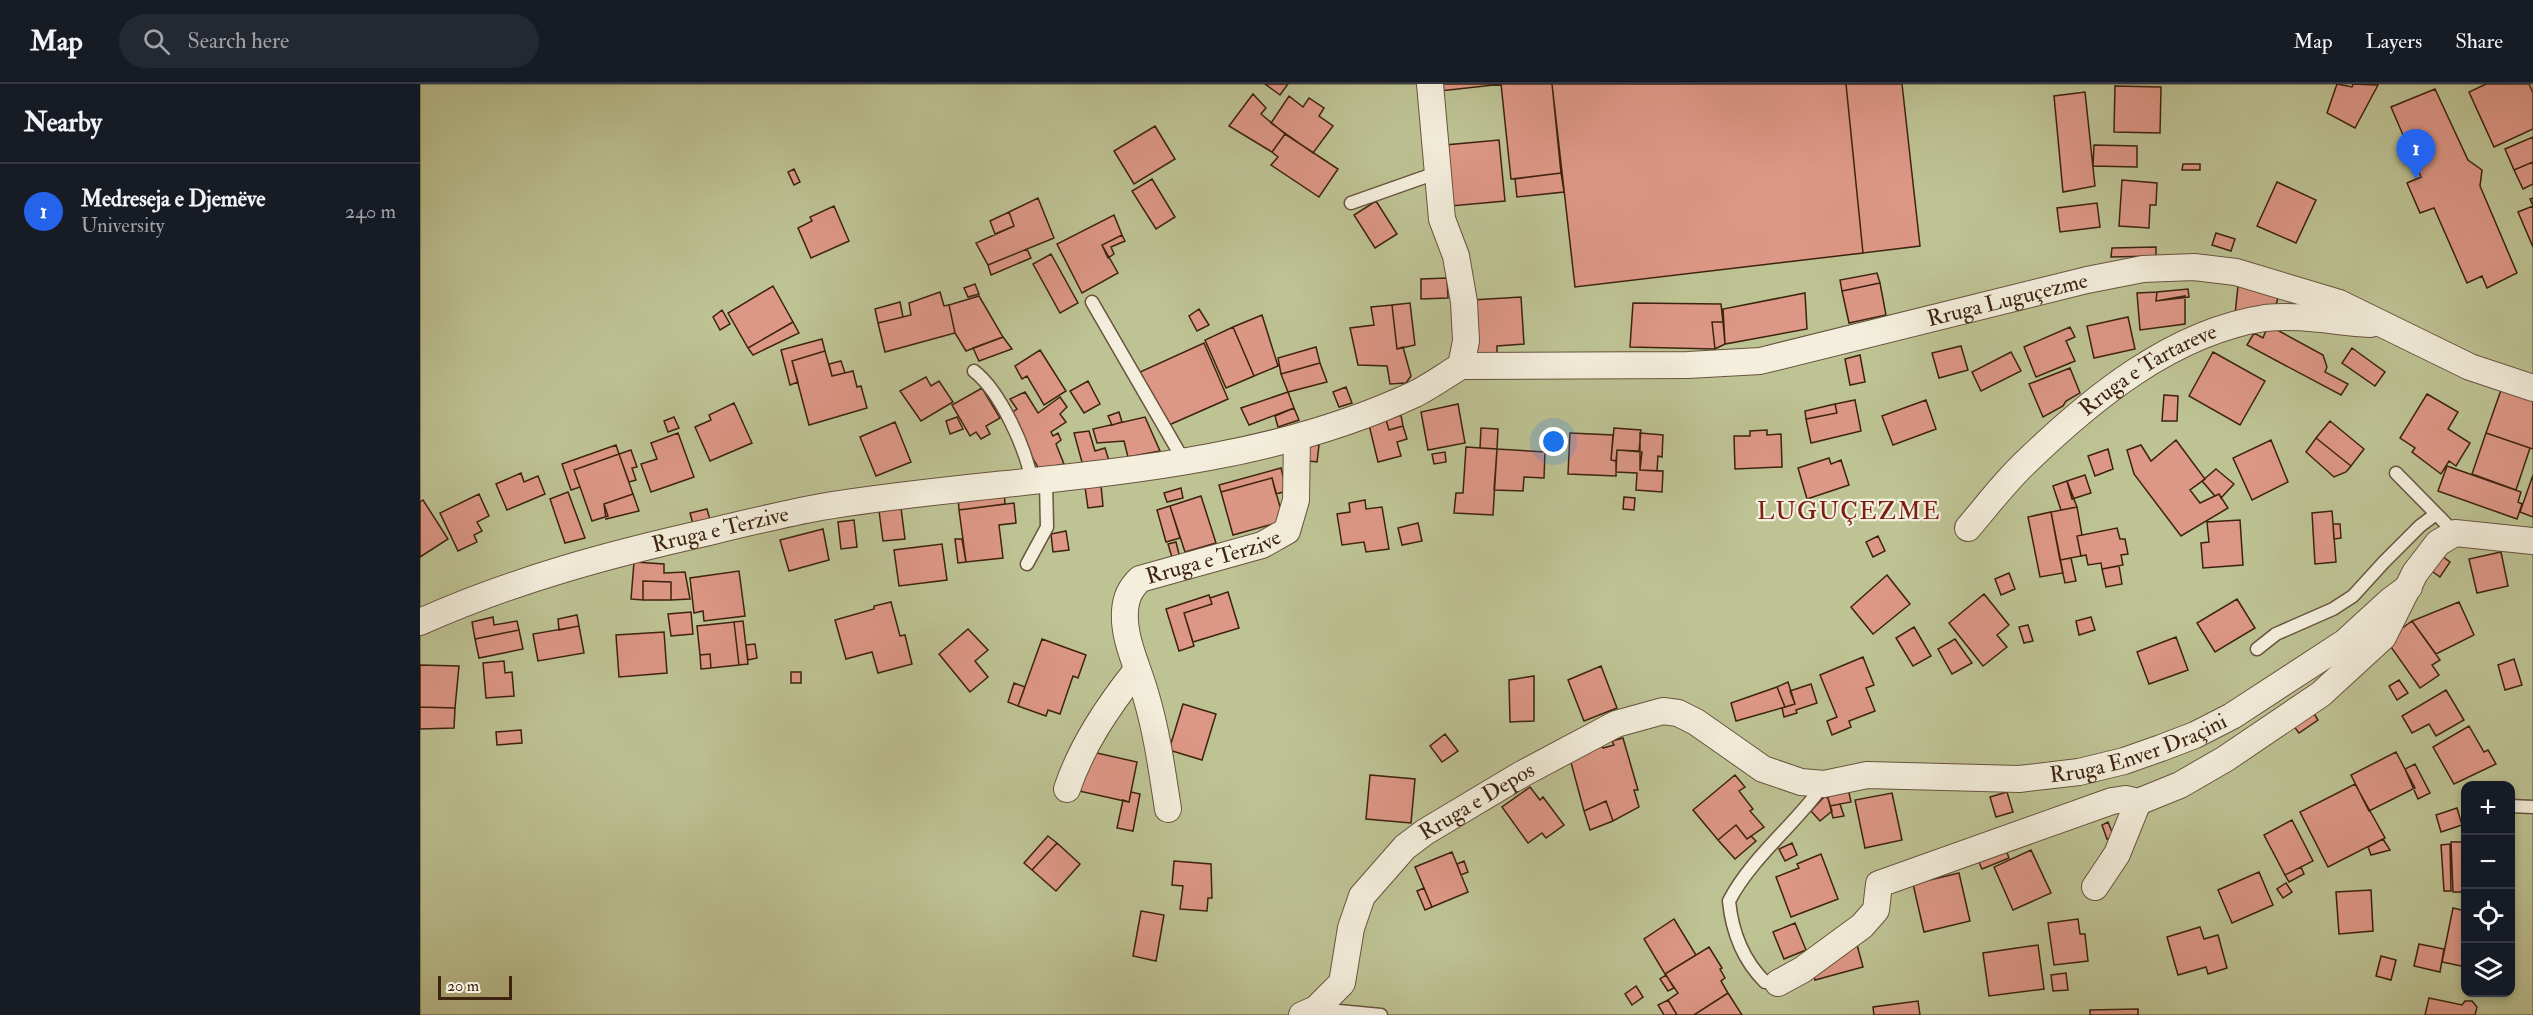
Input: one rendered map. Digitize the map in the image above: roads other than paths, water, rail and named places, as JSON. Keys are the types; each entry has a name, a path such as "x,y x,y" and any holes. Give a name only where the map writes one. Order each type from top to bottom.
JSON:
{"street":[{"path":"1430,84 1436,173 1442,219 1456,256 1464,302 1466,341 1461,366"},
{"name":"Rruga Luguçezme","path":"1461,366 1688,366 1760,361 2087,280 2143,269 2194,267 2236,272 2339,303 2377,324 2470,367 2533,388"},
{"name":"Rruga e Tartareve","path":"1968,528 2023,464 2065,427 2101,398 2167,353 2214,332 2266,318 2377,324"},
{"name":"Rruga e Terzive","path":"420,622 467,601 543,574 634,548 820,507 1184,461 1297,438 1417,393 1461,366"},
{"name":"Rruga e Terzive","path":"1168,809 1156,734 1146,693 1136,671 1125,613 1130,589 1140,579 1262,545 1287,531 1296,500 1297,438"},
{"path":"2455,533 2533,541"},
{"name":"Rruga Enver Draçini","path":"1778,983 1802,970 1862,926 1876,910 1880,884 1889,878 1941,863 2112,801 2125,799 2138,802 2180,785 2213,766 2321,694 2383,637 2429,554 2438,543 2455,533"},
{"name":"Rruga Enver Draçini","path":"1724,743 1763,769 1801,782 1824,784 1867,775 2019,779 2079,772 2124,761 2194,735 2265,697 2344,643 2409,587"},
{"path":"1067,789 1077,759 1094,729 1136,671"},
{"name":"Rruga e Depos","path":"1309,1012 1342,983 1351,928 1362,896 1405,847 1425,832 1522,774 1616,724 1642,715 1663,711 1678,713 1696,722 1724,743"},
{"path":"2095,887 2117,854 2134,818 2138,802"}],"lane":[{"path":"1351,203 1436,173"},
{"path":"1092,302 1184,461"},
{"path":"975,371 987,381 997,397 1039,481 1047,527 1027,564"},
{"path":"2396,473 2455,533"},
{"path":"2257,649 2276,634 2333,609 2353,596 2420,526 2436,514"},
{"path":"1778,983 1765,982 1745,956 1736,938 1729,901 1743,878 1800,817 1824,784"},
{"path":"2515,806 2533,807"},
{"name":"Rruga e Depos","path":"1309,1012 1381,1015"}],"place":[{"name":"Medreseja e Djemëve","path":"2416,179"}],"district":[{"name":"LUGUÇEZME","path":"1849,511"}]}
